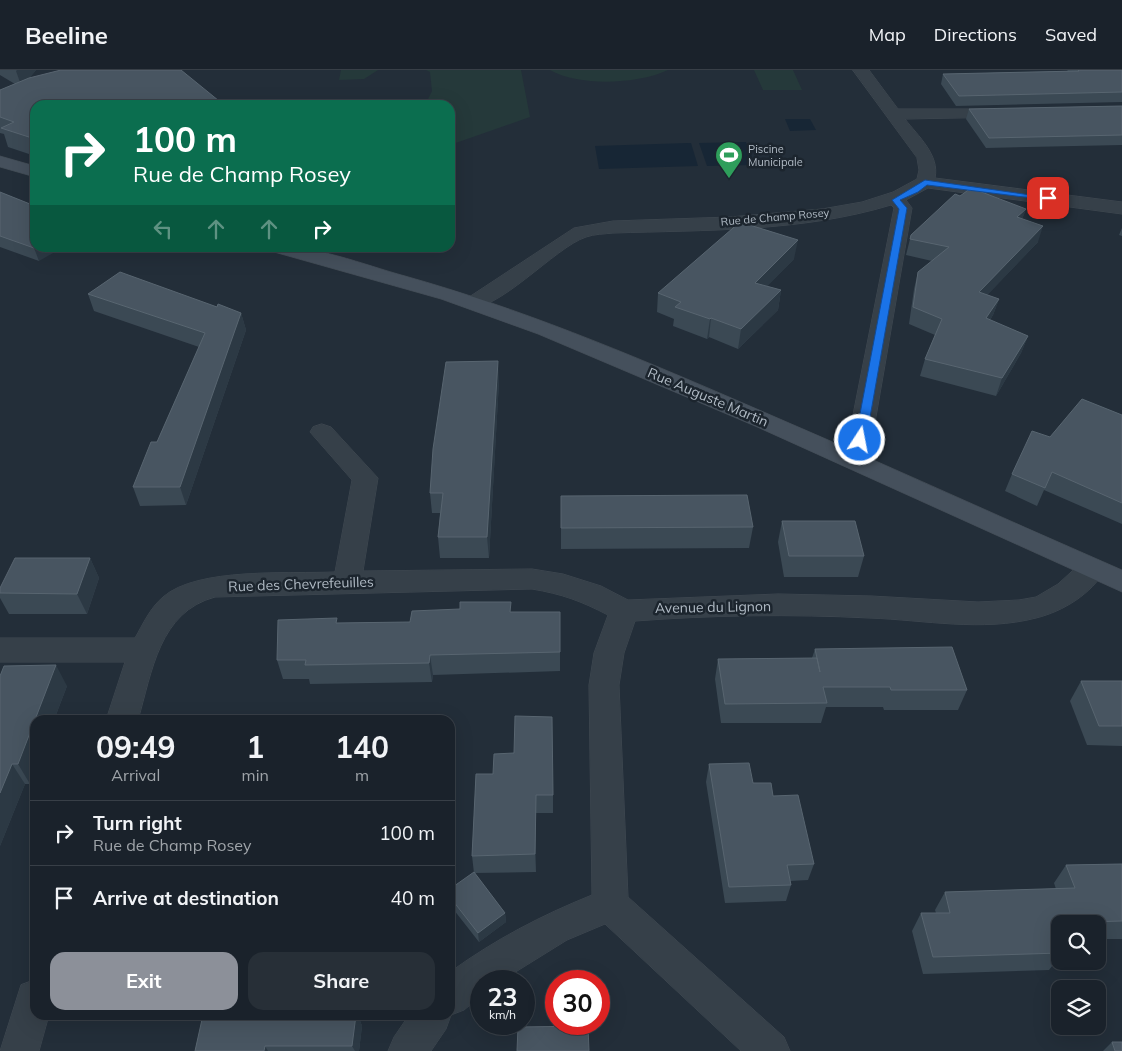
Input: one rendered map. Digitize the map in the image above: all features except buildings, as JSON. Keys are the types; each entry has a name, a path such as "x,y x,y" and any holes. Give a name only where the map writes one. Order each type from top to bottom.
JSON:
{"main road":[{"path":"0,161 30,170"},
{"name":"Rue Auguste Martin","path":"295,252 473,303 546,329 851,458 1122,582"}],"street":[{"path":"861,70 926,158 928,170 925,182 1122,208"},
{"path":"895,114 1021,112"},
{"name":"Rue de Champ Rosey","path":"473,303 506,284 568,239 581,232 613,227 811,216 896,200 915,191 925,182"},
{"path":"851,458 860,440 903,208 896,200"},
{"path":"322,432 364,478 347,582"},
{"name":"Avenue du Lignon","path":"624,611 698,605 840,606 995,612 1037,608 1058,599 1078,584 1092,568"},
{"name":"Rue des Chevrefeuilles","path":"124,715 144,650 162,617 174,604 192,593 215,587 347,582 532,579 563,584 582,590 624,611"},
{"path":"624,611 609,653 604,685 610,905 770,1051"},
{"path":"0,650 144,650"},
{"path":"455,992 486,969 554,928 610,905"},
{"path":"19,1051 30,1015"},
{"path":"408,1051 429,1020"}],"green space":[{"path":"341,70 378,70 364,79 339,80"},
{"path":"426,70 521,70 530,117 455,143 455,100 428,100 432,91 430,72"},
{"path":"550,70 668,70 656,75 626,81 609,82 577,79"},
{"path":"754,70 793,70 802,90 763,90"}],"water":[{"path":"785,119 810,119 816,130 790,131"},
{"path":"746,142 755,165 707,166 699,143"},
{"path":"691,143 698,166 599,169 595,146"}],"place":[{"name":"Piscine Municipale","path":"729,179"}],"route":[{"path":"860,440 903,208 896,200 915,191 925,182 1048,198"}]}
